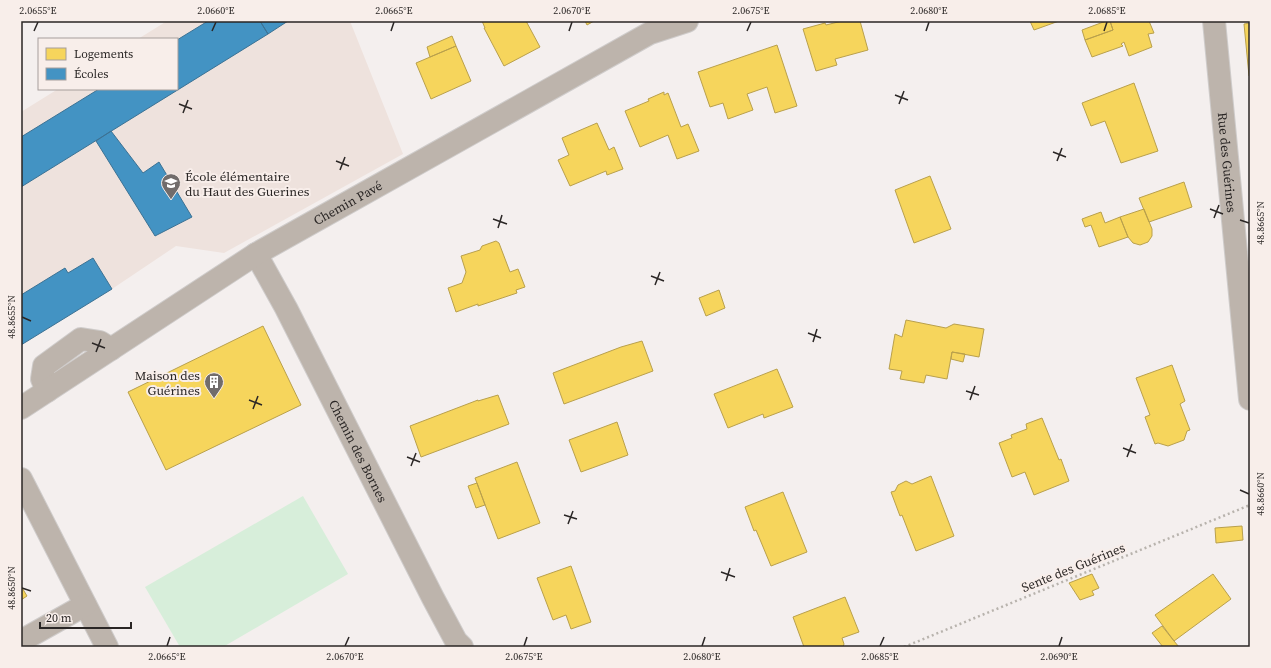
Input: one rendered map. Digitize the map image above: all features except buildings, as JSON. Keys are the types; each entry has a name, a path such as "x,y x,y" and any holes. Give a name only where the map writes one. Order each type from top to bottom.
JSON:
{"street":[{"name":"Chemin Pavé","path":"21,408 256,254 650,33 687,21"},
{"name":"Rue des Guérines","path":"1214,21 1250,399"},
{"name":"Chemin des Bornes","path":"256,254 286,308 432,598 456,641 462,647"},
{"path":"21,479 106,647"},
{"path":"21,641 85,605"}],"path":[{"name":"Sente des Guérines","path":"904,647 1250,505"}],"shaded area":[{"name":"École élémentaire du Haut des Guerines","path":"167,21 350,21 403,154 224,253 176,246 112,289 21,345 21,112 56,90 178,90 178,38 140,38"}],"green space":[{"path":"303,496 348,574 223,647 180,647 145,587"}],"place":[{"name":"École élémentaire du Haut des Guerines","path":"171,200"},
{"name":"Maison des Guérines","path":"214,399"}]}
